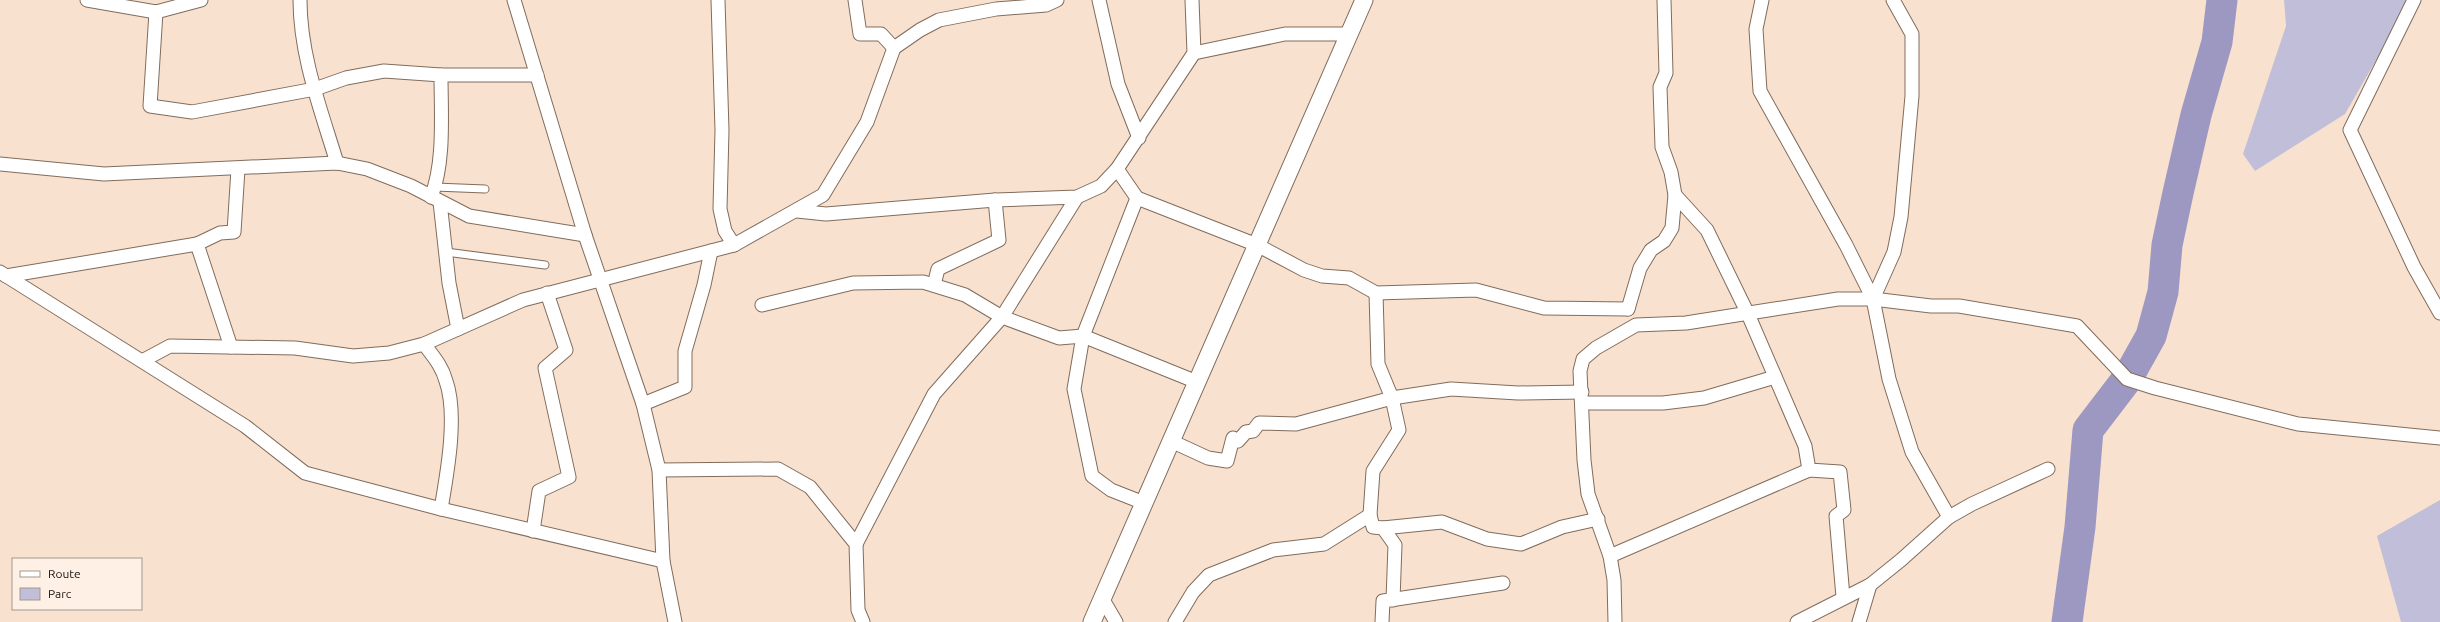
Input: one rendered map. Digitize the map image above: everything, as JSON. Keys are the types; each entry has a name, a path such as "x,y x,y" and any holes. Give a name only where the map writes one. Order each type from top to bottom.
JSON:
{"street":[{"path":"92,1 156,12 201,0"},
{"path":"300,0 300,25 315,88 337,163"},
{"path":"514,0 584,235 601,280 643,404 659,470 663,561 675,622"},
{"path":"718,0 722,130 720,209 725,231 734,244"},
{"path":"855,0 860,34 881,34 894,48"},
{"path":"142,361 170,346 295,348 353,356 389,353 424,344 523,300 734,244 797,211 823,195 867,122 894,48 920,30 939,20 996,9 1046,4 1057,0"},
{"path":"1099,0 1118,84 1139,138"},
{"path":"797,211 826,214 872,212 921,205 1077,197 1101,186 1118,169 1194,53 1192,0"},
{"path":"1092,622 1364,0"},
{"path":"1636,324 1628,309 1640,268 1651,250 1664,240 1672,228 1674,195 1671,172 1662,147 1660,87 1666,73 1664,0"},
{"path":"1762,0 1756,29 1760,91 1846,245 1873,299 1889,380 1912,452 1949,517"},
{"path":"1873,299 1894,252 1901,217 1912,96 1912,34 1893,0"},
{"path":"2414,0 2350,130 2414,267 2440,313"},
{"path":"156,12 150,106 192,112 315,88 346,78 384,71 442,75 537,75"},
{"path":"1194,53 1286,34 1349,34"},
{"path":"442,75 440,146 435,196 446,252 449,283 458,329"},
{"path":"0,164 104,174 238,169 337,163 367,169 411,186 435,196 469,216 584,235"},
{"path":"3,274 197,244 220,233 234,232 238,169"},
{"path":"1118,169 1137,198 1257,245 1304,270 1322,276 1349,278 1376,293 1476,290 1544,308 1628,309"},
{"path":"1674,195 1707,230 1748,314 1805,446 1809,470"},
{"path":"863,622 858,610 856,544 934,394 1002,317 1077,197"},
{"path":"1137,198 1084,336 1074,389 1092,476 1111,490 1144,503"},
{"path":"934,285 938,269 998,240 996,200"},
{"path":"197,244 231,347"},
{"path":"643,404 685,387 685,351 704,285 711,251"},
{"path":"3,274 245,426 305,473 441,509 663,561"},
{"path":"762,305 853,283 923,282 965,295 1002,317 1059,338 1084,336 1197,382"},
{"path":"1376,293 1378,364 1392,398 1399,430 1373,471 1370,515 1373,527 1383,528 1442,522 1487,539 1521,544 1562,527 1598,519"},
{"path":"533,531 539,491 569,476 545,368 566,350 547,294"},
{"path":"1616,622 1614,580 1610,556 1588,494 1584,460 1580,371 1584,359 1596,348 1636,324 1686,323 1838,300 1873,299 1931,306 1959,306 2077,326 2127,379 2155,388 2298,424 2440,438"},
{"path":"424,344 439,363 447,381 450,398 449,466 441,509"},
{"path":"1172,441 1208,458 1227,461 1233,438 1238,441 1246,432 1253,431 1259,423 1296,424 1392,398 1451,389 1664,403 1704,398 1775,377"},
{"path":"659,470 778,469 810,487 856,544"},
{"path":"1797,622 1843,597 1870,585 1949,517 1972,504 2048,469"},
{"path":"1610,556 1809,470 1840,472 1844,510 1836,516 1843,597"},
{"path":"1175,622 1193,592 1209,575 1273,550 1324,544 1370,515"},
{"path":"1383,528 1395,545 1393,600"},
{"path":"1382,622 1383,601 1503,583"},
{"path":"1859,622 1870,585"},
{"path":"1102,598 1116,622"}],"lane":[{"path":"435,196 486,189"},
{"path":"446,252 545,265"}],"green space":[{"path":"2284,0 2420,0 2409,3 2345,114 2255,171 2243,154 2286,26"},
{"path":"2440,500 2440,622 2401,622 2377,536"}],"waterway":[{"path":"2067,622 2080,527 2088,430 2127,379 2151,336 2163,292 2167,245 2178,193 2196,115 2217,42 2222,0"}]}
